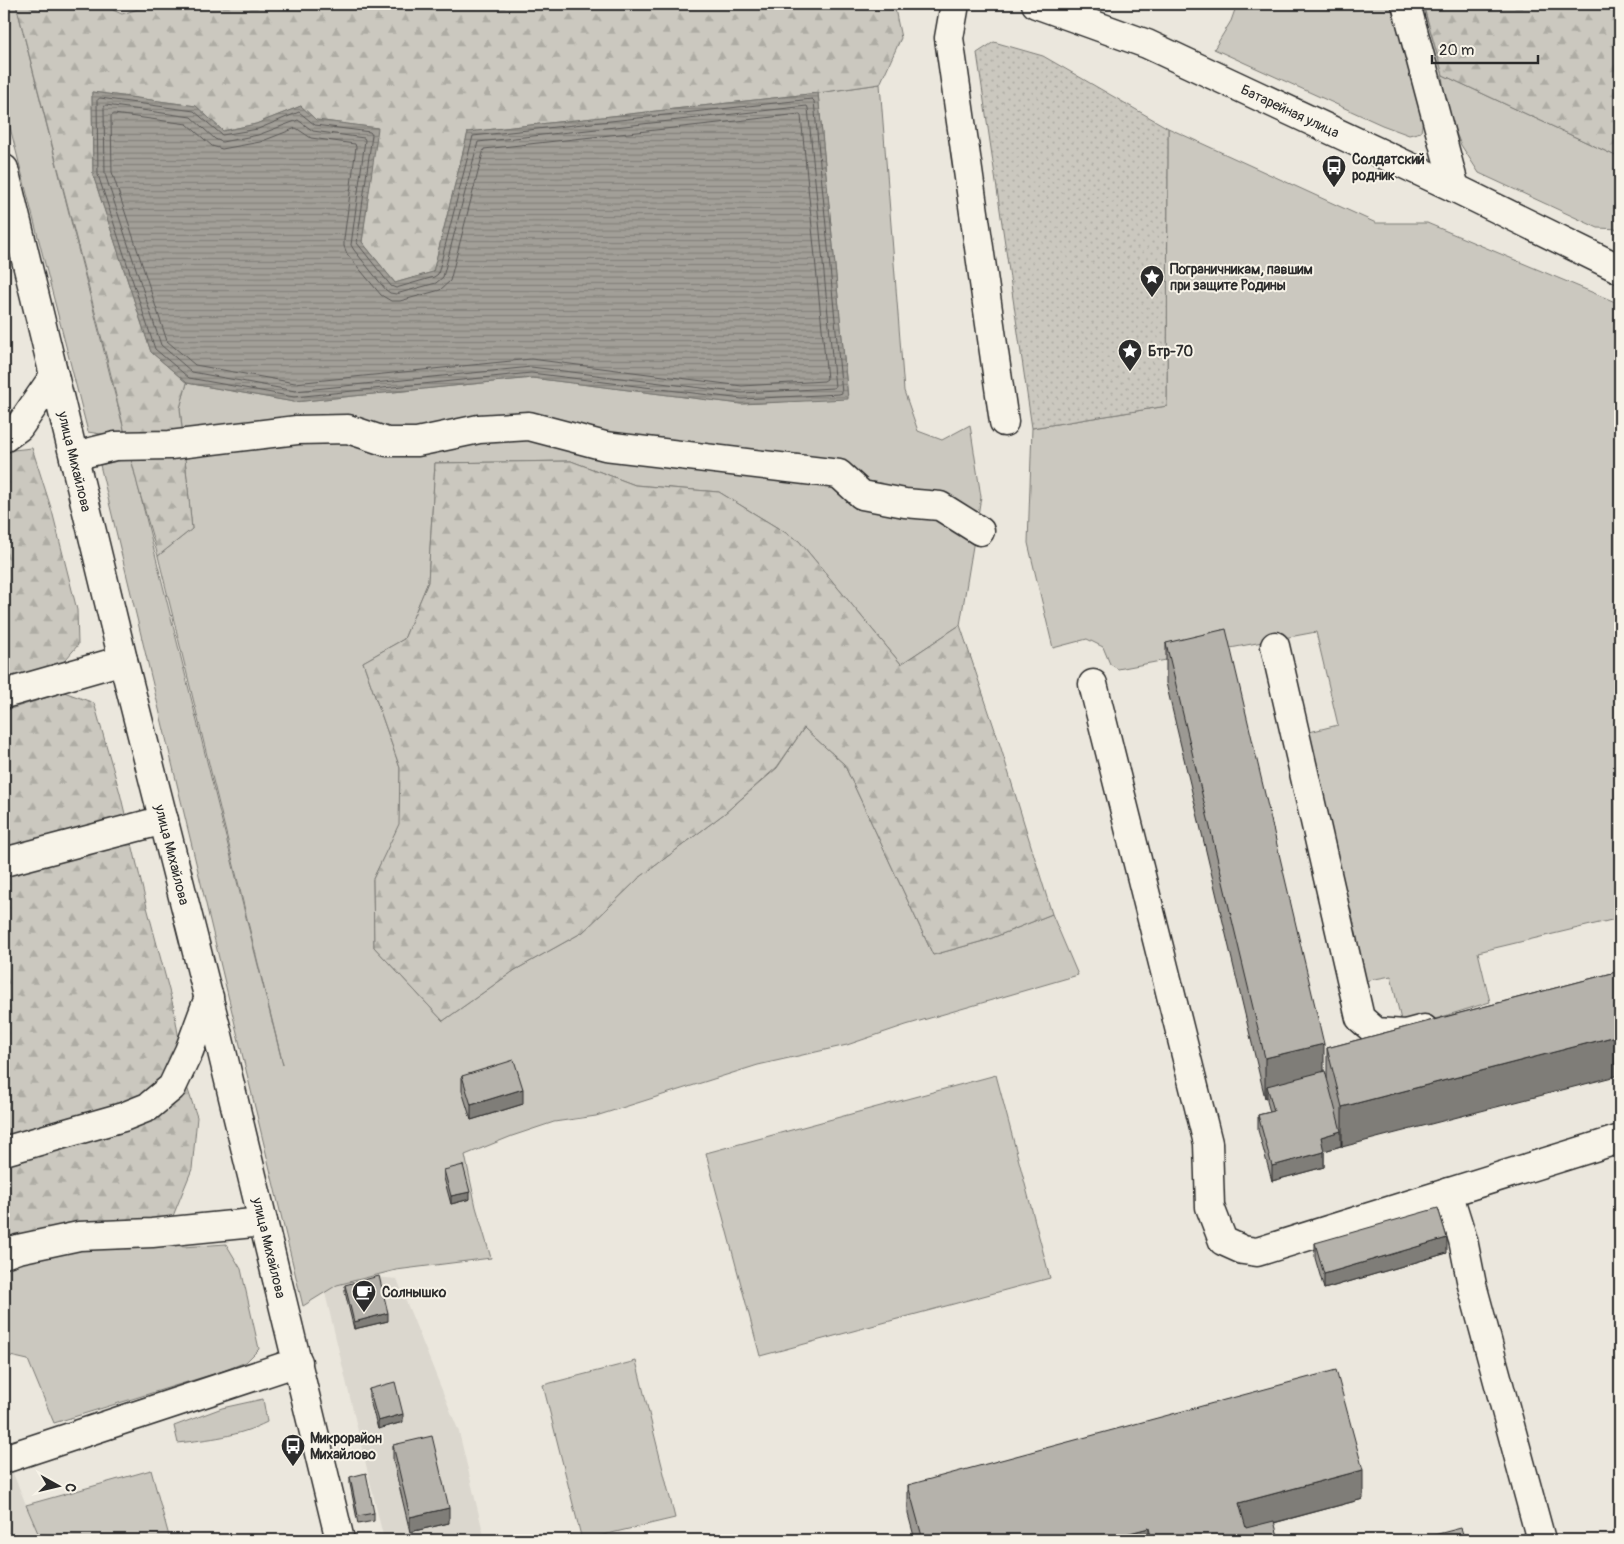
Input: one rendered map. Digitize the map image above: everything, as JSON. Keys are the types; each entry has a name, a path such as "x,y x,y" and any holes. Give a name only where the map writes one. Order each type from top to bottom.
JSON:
{"street":[{"path":"955,4 949,38 1004,422"},
{"name":"Батарейная улица","path":"1036,4 1147,44 1456,188 1620,269"},
{"path":"1406,4 1456,188"},
{"name":"улица Михайлова","path":"4,169 123,660 209,997 340,1540"},
{"path":"4,438 18,427 54,376"},
{"path":"74,456 115,446 170,445 297,430 348,429 387,442 417,442 479,429 529,426 605,446 840,474 862,494 905,503 940,506 980,531"},
{"path":"1275,646 1360,1018 1376,1032 1406,1034 1452,1021"},
{"path":"4,694 123,660"},
{"path":"1093,684 1208,1143 1210,1207 1223,1241 1243,1250 1257,1252 1620,1139"},
{"path":"4,862 164,820"},
{"path":"4,1151 123,1117 148,1107 172,1087 209,997"},
{"path":"1448,1192 1463,1240 1472,1285 1541,1540"},
{"path":"4,1254 18,1249 79,1236 152,1233 263,1222"},
{"path":"4,1459 298,1362"}],"shaded area":[{"path":"320,1272 397,1279 459,1432 485,1540 384,1540"},
{"path":"4,1458 12,1471 41,1540 4,1540"}],"green space":[{"path":"4,4 16,4 126,438 88,432 4,104"},
{"path":"16,4 110,4 113,10 122,14 148,6 149,4 894,4 901,38 880,84 818,93 468,132 433,272 395,283 362,242 377,128 316,120 301,106 256,124 223,131 196,106 92,92 93,175 151,352 187,383 180,408 192,529 158,556 138,487"},
{"path":"1237,4 1423,4 1443,75 1620,158 1620,229 1598,228 1479,173 1461,145 1446,109 1442,75 1416,85 1424,113 1421,132 1409,135 1382,125 1214,49 1231,21"},
{"path":"1423,4 1620,4 1620,158 1443,75"},
{"path":"994,42 1043,56 1168,128 1167,406 1032,428 977,53"},
{"path":"880,84 904,391 918,431 942,440 970,425 981,497 960,625 901,664 799,541 719,492 635,485 571,461 435,463 428,582 404,639 363,662 400,768 400,824 373,879 374,947 443,1021 515,970 583,932 639,878 725,813 777,768 804,728 844,764 933,955 987,940 1052,914 1078,975 906,1025 847,1045 758,1065 596,1116 554,1122 465,1155 476,1207 491,1258 396,1270 337,1285 303,1306 100,465 131,458 283,1065 158,556 192,529 180,408 187,383 294,402 532,378 741,404 848,398 818,93"},
{"path":"1168,128 1376,223 1427,223 1620,304 1620,918 1478,952 1490,1002 1403,1029 1391,976 1359,982 1301,734 1338,725 1316,632 1118,669 1110,664 1103,647 1087,639 1053,648 1028,543 1032,428 1167,406"},
{"path":"32,448 52,511 77,610 78,645 55,672 4,680 4,451"},
{"path":"571,461 635,485 719,492 799,541 901,664 960,625 1000,745 1052,914 987,940 933,955 844,764 804,728 777,767 725,813 639,878 583,932 515,970 443,1021 374,947 373,879 399,824 400,768 363,662 404,639 428,582 435,463"},
{"path":"64,692 94,703 120,793 174,1009 186,1084 197,1117 192,1169 173,1216 128,1224 68,1223 37,1235 4,1237 4,711"},
{"path":"996,1075 1050,1278 760,1356 706,1153"},
{"path":"68,1223 124,1223 183,1247 226,1244 241,1269 259,1349 246,1362 223,1371 54,1423 28,1360 6,1355 4,1357 4,1237 37,1235"},
{"path":"636,1361 675,1518 582,1540 543,1385"},
{"path":"263,1399 267,1422 234,1434 178,1443 174,1426 222,1408"},
{"path":"151,1470 170,1540 41,1540 26,1505"}],"water":[{"path":"92,92 196,106 223,131 256,124 301,106 316,120 378,128 362,242 395,283 433,272 468,132 818,93 848,399 741,404 532,378 294,402 187,383 151,352 93,175"}],"building":[{"path":"1226,629 1324,1044 1265,1058 1166,643"},
{"path":"1620,971 1620,1035 1342,1107 1327,1048"},
{"path":"514,1060 523,1089 471,1105 462,1076"},
{"path":"1325,1071 1341,1131 1321,1137 1324,1152 1272,1166 1258,1115 1274,1111 1267,1086"},
{"path":"463,1165 470,1192 451,1196 444,1170"},
{"path":"1438,1208 1447,1238 1324,1274 1315,1243"},
{"path":"379,1276 388,1313 354,1322 345,1285"},
{"path":"1336,1370 1363,1470 1239,1503 1246,1528 1274,1521 1279,1540 1152,1540 1149,1528 1102,1540 923,1540 908,1485"},
{"path":"395,1382 403,1414 378,1421 369,1389"},
{"path":"432,1436 449,1508 410,1517 393,1445"},
{"path":"366,1473 374,1513 358,1516 350,1477"},
{"path":"1461,1528 1465,1540 1415,1540"}],"place":[{"name":"Солдатский родник","path":"1334,188"},
{"name":"Пограничникам, павшим при защите Родины","path":"1152,298"},
{"name":"Бтр-70","path":"1130,372"},
{"name":"Солнышко","path":"364,1313"},
{"name":"Микрорайон Михайлово","path":"293,1467"}]}
